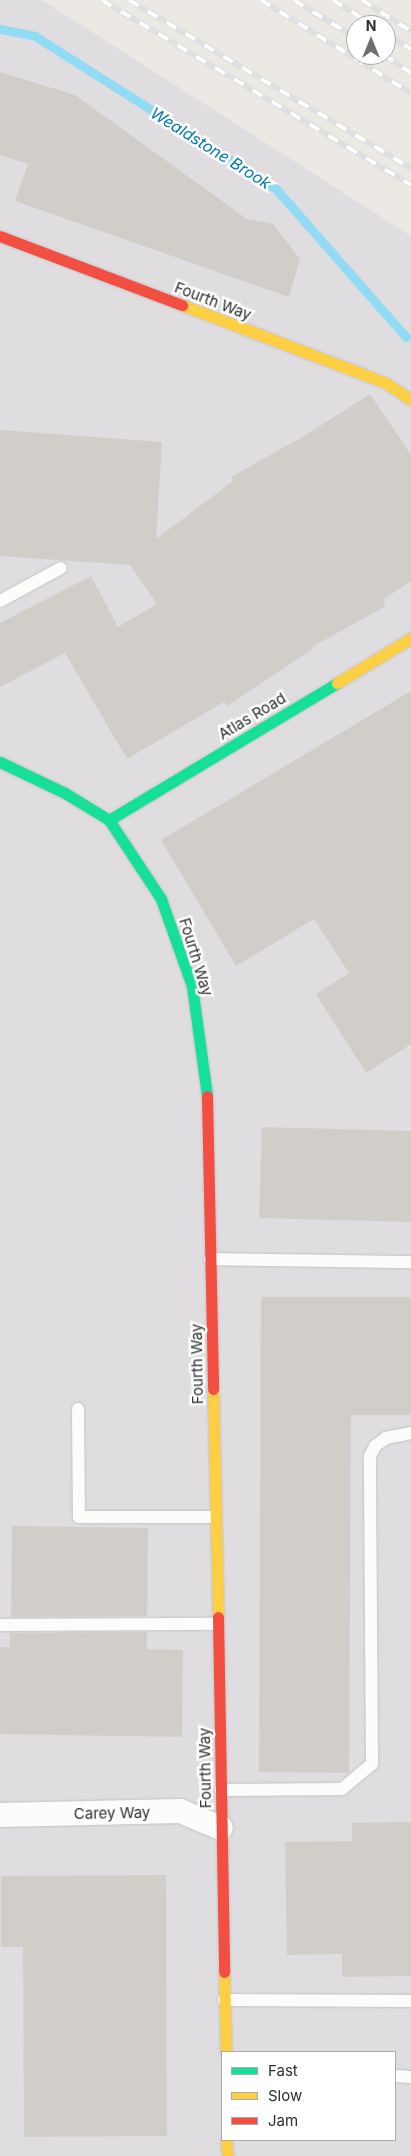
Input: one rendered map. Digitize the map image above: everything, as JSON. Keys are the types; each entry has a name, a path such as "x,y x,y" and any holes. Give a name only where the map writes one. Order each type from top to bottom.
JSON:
{"main road":[{"name":"Fourth Way","path":"0,236 386,382 411,400"},
{"name":"Atlas Road","path":"108,820 411,638"},
{"name":"Fourth Way","path":"0,762 64,793 108,820 161,899 192,986 207,1078 226,2051"},
{"path":"223,2156 226,2141"},
{"path":"226,2141 228,2156"}],"street":[{"name":"Carey Way","path":"0,1815 180,1811 221,1828"}],"lane":[{"path":"0,601 61,568"},
{"path":"210,1259 411,1262"},
{"path":"78,1409 80,1517 215,1517"},
{"path":"220,1790 342,1790 360,1778 372,1764 370,1456 375,1446 386,1438 411,1432"},
{"path":"0,1625 217,1624"},
{"path":"224,2000 411,2001"},
{"path":"396,2076 411,2077"}],"shaded area":[{"path":"0,0 42,0 411,236 411,2156 0,2156"}],"building":[{"path":"0,72 75,95 247,219 273,224 300,259 289,297 15,201 28,164 0,155"},
{"path":"370,394 411,455 411,581 383,600 386,606 312,647 313,649 227,706 224,702 127,759 65,653 0,687 0,623 91,576 118,627 157,604 130,565 0,556 0,430 162,442 156,539 233,481 231,477 306,435"},
{"path":"411,691 411,1044 366,1073 316,994 349,973 314,919 236,966 161,840"},
{"path":"262,1127 411,1131 411,1222 259,1218"},
{"path":"261,1297 411,1297 411,1415 351,1415 349,1773 259,1772"},
{"path":"12,1526 148,1528 147,1616 11,1617"},
{"path":"147,1632 147,1649 183,1650 182,1737 0,1734 0,1647 10,1647 10,1633"},
{"path":"411,1822 411,1976 342,1977 342,1954 287,1955 285,1842 352,1841 352,1823"},
{"path":"166,1875 167,2136 24,2137 23,1947 1,1947 1,1876"}],"waterway":[{"name":"Wealdstone Brook","path":"0,29 35,36 276,189 406,337"}],"railway":[{"path":"102,0 411,185"},
{"path":"129,0 411,168"},
{"path":"261,0 411,93"},
{"path":"294,0 346,32"},
{"path":"333,0 357,15"},
{"path":"362,0 411,31"},
{"path":"396,39 411,49"},
{"path":"396,63 411,73"}],"traffic: fast":[{"path":"109,820 337,683"},
{"path":"0,762 65,793 109,820 161,899 192,986 207,1096"}],"traffic: slow":[{"path":"182,305 386,383 411,400"},
{"path":"337,683 411,638"},
{"path":"213,1389 218,1617"},
{"path":"224,1972 226,2051"},
{"path":"226,2141 228,2156"}],"traffic: jam":[{"path":"0,236 182,305"},
{"path":"207,1096 213,1389"},
{"path":"218,1617 224,1972"}]}
